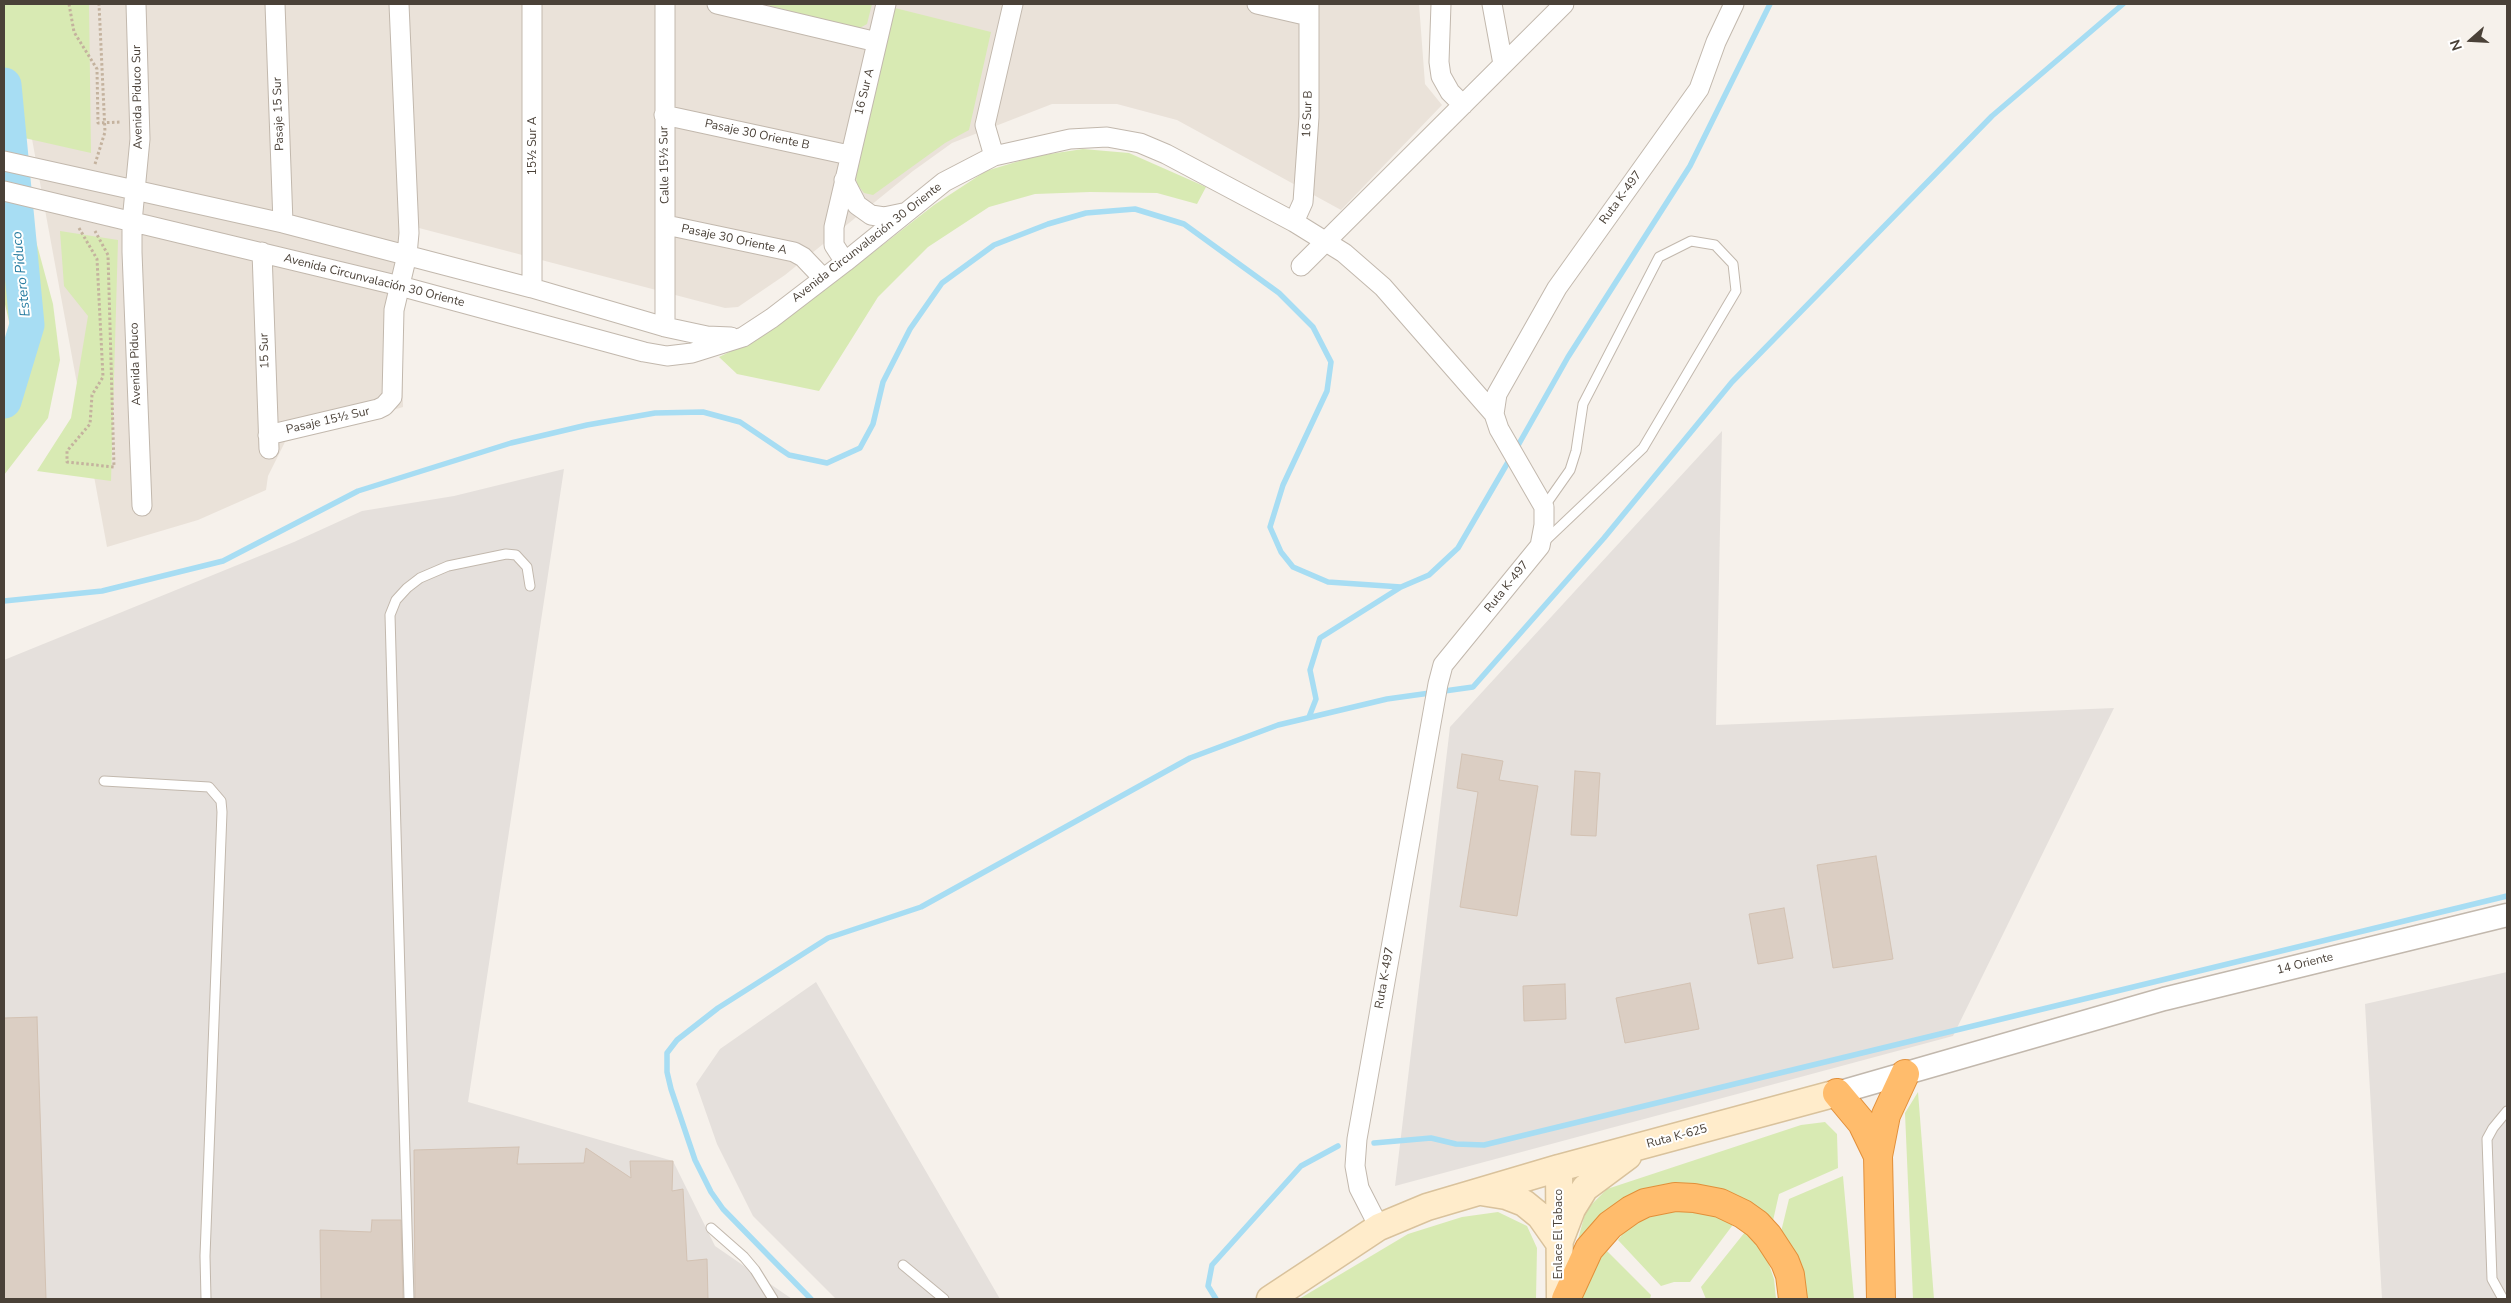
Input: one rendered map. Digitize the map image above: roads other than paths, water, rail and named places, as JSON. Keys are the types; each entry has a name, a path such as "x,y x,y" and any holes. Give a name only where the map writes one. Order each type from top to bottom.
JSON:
{"highway":[{"path":"1881,1299 1878,1156 1886,1115 1905,1074"},
{"path":"1837,1093 1862,1123 1878,1156"},
{"path":"1566,1299 1589,1249 1610,1225 1631,1210 1645,1203 1675,1197 1694,1198 1720,1203 1744,1214 1757,1224 1768,1236 1785,1262 1790,1275 1793,1299"}],"main road":[{"name":"Ruta K-625","path":"1270,1299 1379,1227 1428,1207 1559,1168 1837,1093"},
{"path":"1560,1243 1572,1209 1585,1188 1602,1174 1646,1145"},
{"name":"Enlace El Tabaco","path":"1559,1168 1560,1299"},
{"path":"1478,1192 1506,1196 1524,1203 1540,1216 1560,1243"}],"street":[{"name":"Avenida Piduco Sur","path":"132,222 140,139 136,4"},
{"name":"Pasaje 15 Sur","path":"275,4 283,223"},
{"path":"399,4 409,233 406,255"},
{"name":"15½ Sur A","path":"532,4 532,288"},
{"name":"Calle 15½ Sur","path":"665,327 664,115 666,4"},
{"path":"717,4 876,42"},
{"name":"16 Sur A","path":"845,262 835,249 832,240 849,155 886,4"},
{"path":"994,156 985,125 1013,4"},
{"path":"1256,4 1309,10"},
{"path":"1441,4 1439,62 1441,76 1450,92 1463,105"},
{"path":"1492,4 1503,64"},
{"path":"1301,266 1564,4"},
{"name":"Ruta K-497","path":"1496,421 1497,394 1556,288 1699,89 1716,42 1734,4"},
{"name":"16 Sur B","path":"1294,222 1303,202 1310,117 1309,10"},
{"name":"Pasaje 30 Oriente B","path":"664,115 849,155"},
{"name":"Avenida Circunvalación 30 Oriente","path":"4,191 400,286 644,352 667,356 692,353 743,337 845,262 944,182 994,156 1070,139 1107,137 1140,143 1166,154 1294,222 1344,253 1383,287 1496,421"},
{"path":"4,162 283,223 532,288 665,327 707,336 743,337"},
{"path":"844,180 857,205 871,215 884,217 906,211"},
{"name":"Avenida Piduco","path":"132,222 142,506"},
{"name":"Pasaje 30 Oriente A","path":"666,225 794,252 803,257 823,278"},
{"name":"15 Sur","path":"262,252 268,442"},
{"name":"Pasaje 15½ Sur","path":"268,442 378,409 389,402 394,392 394,310 406,255"},
{"path":"1496,421 1540,501"},
{"name":"Ruta K-497","path":"1379,1227 1359,1188 1355,1166 1357,1139 1431,714 1443,665 1540,546 1544,524 1540,501"},
{"name":"14 Oriente","path":"2102,1016 2507,914"},
{"name":"Ruta K-625","path":"1837,1093 2102,1016"}],"lane":[{"path":"1540,501 1570,470 1576,451 1583,404 1659,257 1690,241 1715,246 1733,264 1736,291 1643,448 1540,546"},
{"path":"409,1299 390,615 396,600 420,578 436,569 506,554 516,555 527,567 530,586"},
{"path":"104,781 208,787 221,801 205,1256 206,1299"},
{"path":"2503,1299 2492,1279 2487,1140 2493,1128 2507,1111"},
{"path":"711,1228 744,1257 773,1299"},
{"path":"903,1265 944,1299"}],"waterway":[{"path":"1516,449 1568,357 1690,166 1770,4"},
{"path":"811,1299 723,1209 711,1192 695,1160 667,1072 667,1053 677,1040 718,1008 828,938 921,907 1190,758 1278,725 1387,699 1473,687 1604,538 1732,382 1992,116 2123,4"},
{"name":"Estero Piduco","path":"4,85 27,325 4,401"},
{"path":"4,601 102,591 223,561 358,491 511,443 587,425 655,413 703,412 740,422 789,455 827,463 860,448 873,424 883,382 910,329 942,283 994,245 1048,224 1086,213 1135,209 1184,224 1279,293 1313,327 1331,362 1327,391 1283,485 1270,527 1281,552 1293,567 1328,582 1401,587 1429,575 1458,548 1511,457"},
{"path":"1309,717 1316,699 1310,670 1320,638 1401,587"},
{"path":"1374,1143 1431,1138 1456,1144 1484,1145 2507,896"},
{"path":"1216,1299 1208,1286 1212,1265 1301,1166 1338,1146"}]}
